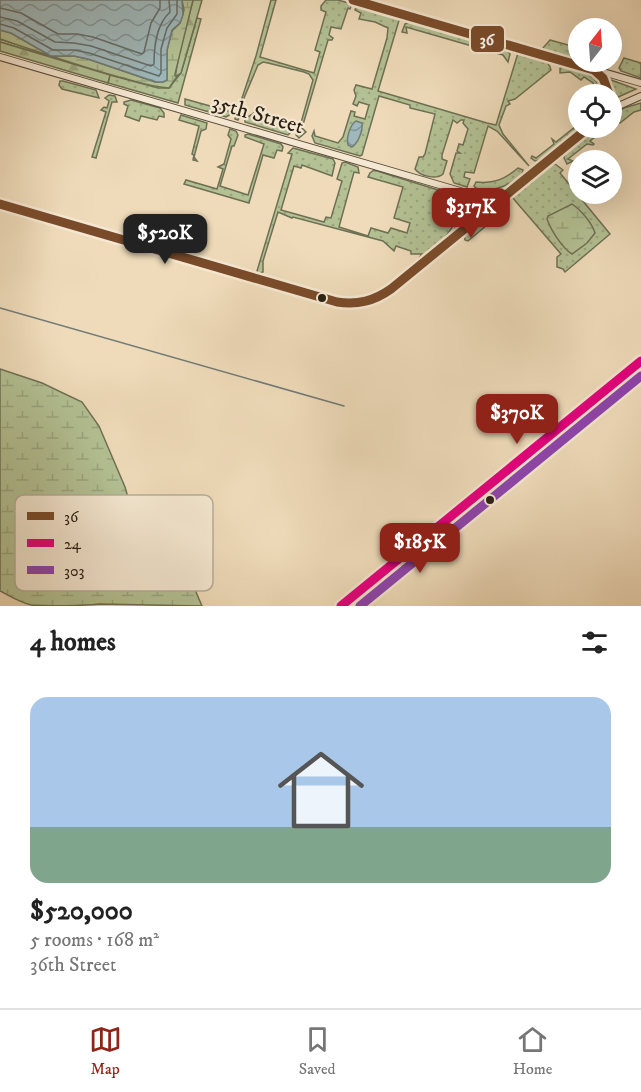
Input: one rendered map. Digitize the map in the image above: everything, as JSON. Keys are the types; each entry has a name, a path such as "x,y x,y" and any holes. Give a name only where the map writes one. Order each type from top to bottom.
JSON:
{"street":[{"path":"354,0 568,62"},
{"name":"35th Street","path":"0,57 477,195 508,192"},
{"path":"596,72 605,84"},
{"path":"601,72 641,83"},
{"path":"622,104 640,98"},
{"path":"0,204 337,302 362,303 386,293 576,138"},
{"path":"451,188 459,201 462,216 456,235"},
{"path":"341,606 641,361"},
{"path":"360,606 641,375"},
{"path":"581,409 590,417"},
{"path":"421,541 428,550"}],"green space":[{"path":"182,0 193,0 175,76 178,75 169,88 104,73 59,59 0,39 0,30 11,33 51,56 74,56 88,59 155,82 163,82 167,80 167,50 172,31 180,23 184,10"},
{"path":"193,0 202,0 181,73 175,77 180,49"},
{"path":"271,0 276,0 260,57 314,73 320,52 315,50 326,12 321,10 321,6 326,0 338,0 352,4 350,9 348,8 341,29 331,27 329,35 333,38 328,40 302,128 306,132 299,138 296,135 313,80 309,74 304,72 263,62 258,65 244,98 239,118 235,119 256,56"},
{"path":"357,5 400,17 378,91 496,125 518,53 538,57 547,62 551,70 515,99 508,101 510,104 506,106 499,125 503,134 529,166 497,131 488,126 474,173 465,172 464,177 470,179 467,187 454,183 450,174 456,153 460,153 457,151 459,144 463,145 468,129 463,123 464,120 457,123 453,120 442,155 442,159 447,161 443,174 432,177 421,174 415,169 419,157 425,154 435,114 410,108 410,105 379,96 362,155 315,143 312,136 314,131 315,136 338,143 343,137 351,111 355,112 354,116 365,119 369,105 359,102 357,106 353,104 356,96 354,90 356,85 372,89 388,28 375,22 359,19 361,13 355,10"},
{"path":"197,18 201,19 178,103 108,83 110,75 158,88 169,88 181,73"},
{"path":"409,22 506,49 510,54 508,62 503,55 406,27 407,33 402,32 405,24"},
{"path":"0,39 83,66 0,42"},
{"path":"550,40 568,45 568,57 542,49"},
{"path":"0,42 110,75 108,83 0,51"},
{"path":"624,58 641,63 641,78 622,71"},
{"path":"568,67 568,72 570,72 560,73 560,68"},
{"path":"570,72 588,74 598,84 593,84 584,77 581,80"},
{"path":"611,80 636,89 622,95 622,84 612,84"},
{"path":"60,81 96,90 99,98 62,89 59,85"},
{"path":"109,95 115,96 117,102 112,102 96,158 92,157 106,112 101,110 104,107 107,108 109,101 105,98"},
{"path":"185,99 228,111 231,114 226,117 185,105"},
{"path":"131,100 160,108 164,117 159,116 157,120 141,116 139,121 125,116 128,106 124,102"},
{"path":"641,103 641,110 634,112 622,121 622,109"},
{"path":"254,113 253,118 288,128 292,125 294,129 288,135 245,122 245,119"},
{"path":"181,115 207,123 206,129 201,131 194,157 197,161 193,160 194,155 192,154 199,126 179,120"},
{"path":"230,129 236,131 238,135 232,146 220,186 248,195 264,144 245,137 245,135 281,144 283,147 282,151 277,150 274,158 263,155 249,203 184,184 186,180 217,189 223,169 218,167 224,164 231,139 228,135"},
{"path":"568,132 568,138 540,160 535,161 531,158 532,156 536,158 554,144 552,139 556,142"},
{"path":"584,138 594,138 590,141 593,145 587,144 579,150 570,150"},
{"path":"293,148 333,159 335,163 332,176 302,165 301,168 294,166 281,210 324,222 326,217 331,218 342,181 337,179 342,163 345,162 358,167 359,173 354,172 339,227 368,236 371,228 388,233 391,228 407,233 410,223 394,218 403,187 368,177 374,170 438,190 450,198 456,206 457,216 453,226 438,244 419,258 422,254 411,254 411,251 396,246 394,251 383,241 292,218 278,212 263,261 263,272 258,274 292,154 288,153"},
{"path":"568,151 567,164 564,158"},
{"path":"555,164 563,170 560,173 568,183 568,204 585,204 610,234 565,272 557,267 557,257 561,254 512,197"},
{"path":"518,168 523,170 522,174 502,187 478,190 474,186 476,182 499,180"},
{"path":"465,197 489,201 468,218"},
{"path":"572,204 586,217 595,233 587,243 572,254 557,238 547,219 548,216"},
{"path":"501,205 504,205 505,210 468,241 465,240 464,236"},
{"path":"0,369 42,383 82,402 99,426 127,495 15,495 15,591 196,591 202,606 31,605 0,591"}],"water":[{"path":"0,0 182,0 183,15 180,23 172,30 167,50 167,80 156,82 74,56 51,56 11,33 0,30"},
{"path":"356,121 362,123 362,130 352,147 348,145 348,135"}],"waterway":[{"path":"0,308 344,406"}],"transit line":[{"name":"36","path":"353,0 594,70 603,78 605,84"},
{"name":"36","path":"0,204 337,302 352,303 378,297 391,289 576,138"},
{"name":"24","path":"341,606 641,361"},
{"name":"303","path":"360,606 641,376"}]}
